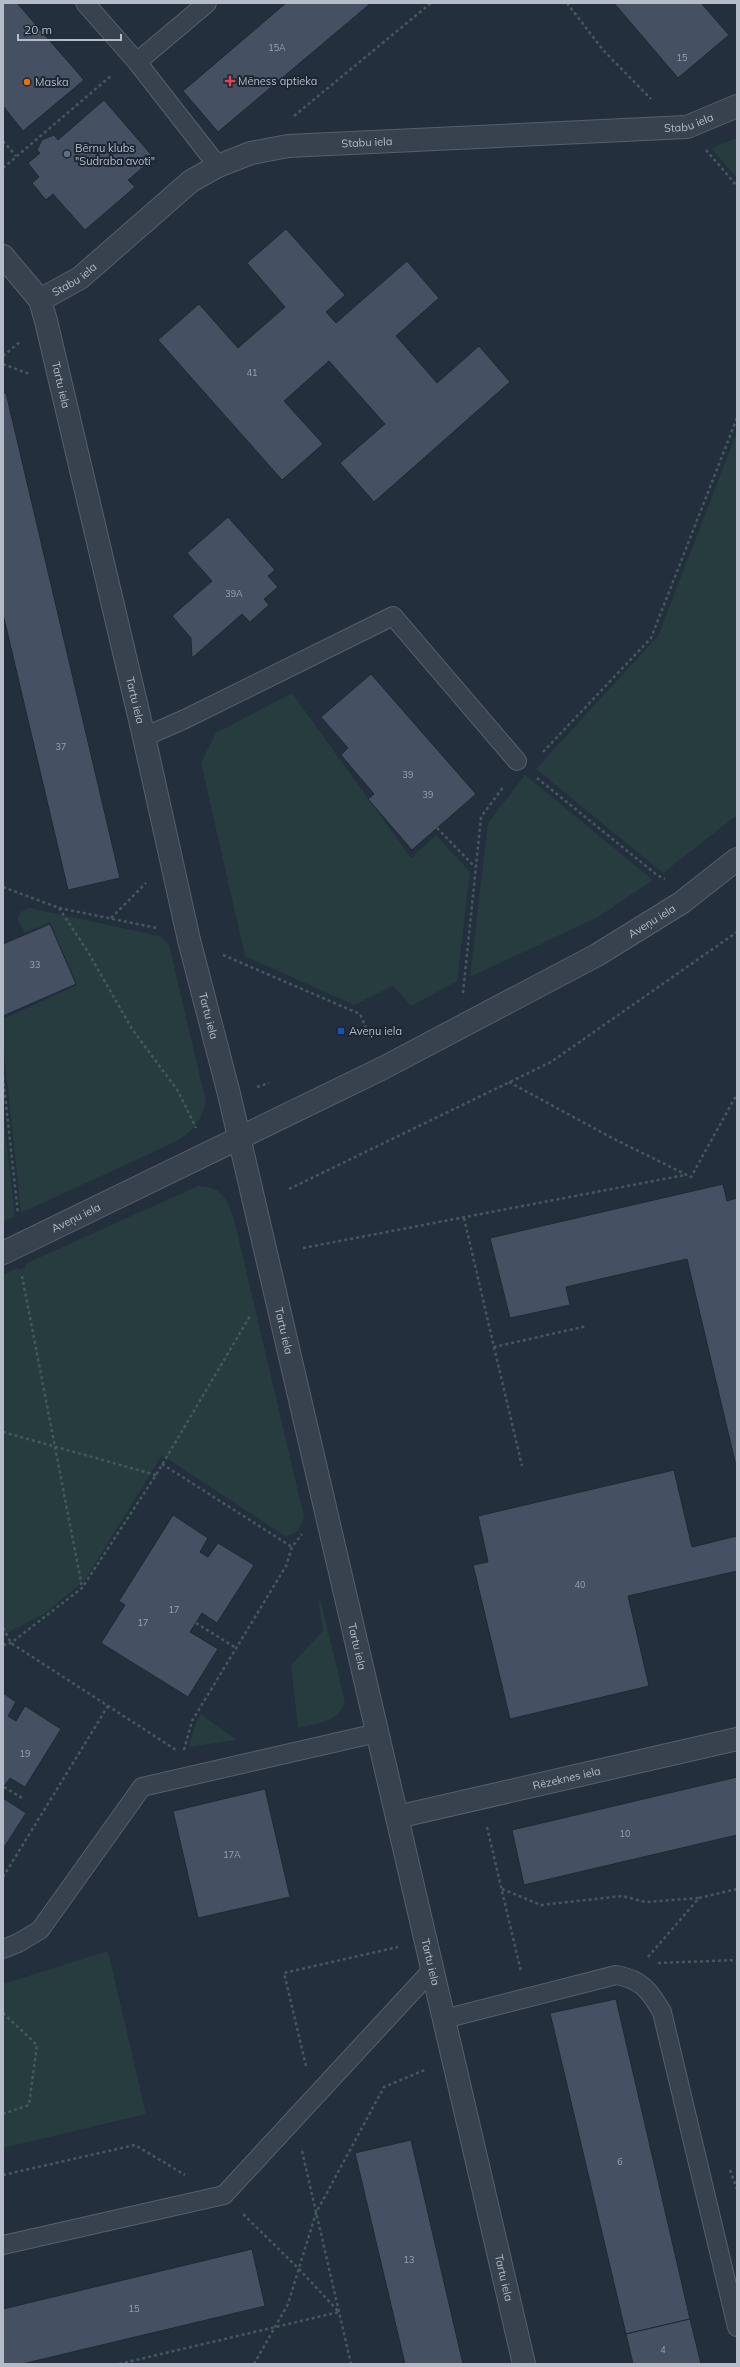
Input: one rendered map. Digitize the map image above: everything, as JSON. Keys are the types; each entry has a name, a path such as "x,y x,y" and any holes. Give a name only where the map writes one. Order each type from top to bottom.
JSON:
{"street":[{"name":"Stabu iela","path":"40,300 80,278 191,181 218,166 251,153 288,146 687,127 737,106"},
{"path":"3,256 40,300"},
{"name":"Tartu iela","path":"40,300 144,737 189,940 239,1139 524,2364"},
{"name":"Aveņu iela","path":"3,1253 384,1068 460,1026 597,955 681,903 737,859"},
{"name":"Rēzeknes iela","path":"397,1817 737,1739"}],"lane":[{"path":"85,3 134,60 218,166"},
{"path":"134,60 207,3"},
{"path":"144,737 185,719 394,616 522,765"},
{"path":"3,1949 18,1943 40,1930 142,1787 377,1733"},
{"path":"3,2245 221,2195 295,2119 432,1970"},
{"path":"444,2019 616,1975 629,1977 650,1991 662,2012 737,2327"}],"path":[{"path":"288,146 286,123 431,3"},
{"path":"568,3 603,50 644,94 687,127 737,186"},
{"path":"3,168 134,60"},
{"path":"3,140 16,156"},
{"path":"460,1026 480,817 501,788 522,765 651,638 737,418"},
{"path":"522,765 657,875 668,881"},
{"path":"438,828 475,868"},
{"path":"111,919 171,858"},
{"path":"3,887 59,908 165,930"},
{"path":"59,908 88,952 132,1028 178,1091 199,1135"},
{"path":"289,1189 551,1062 737,932"},
{"path":"216,952 360,1014 384,1068"},
{"path":"3,1077 18,1210"},
{"path":"509,1082 691,1177 737,1094"},
{"path":"303,1248 685,1175"},
{"path":"464,1218 522,1466"},
{"path":"21,1274 82,1588"},
{"path":"3,1644 11,1643 82,1588 156,1475 272,1280"},
{"path":"494,1347 587,1326"},
{"path":"3,1432 156,1475"},
{"path":"162,1464 292,1547"},
{"path":"187,1776 183,1755 192,1721 286,1566 292,1547 324,1502"},
{"path":"196,1623 236,1648"},
{"path":"3,1628 11,1643 183,1755"},
{"path":"3,1877 108,1706"},
{"path":"4,1787 22,1798"},
{"path":"480,1799 527,1997"},
{"path":"502,1889 541,1905 622,1896 646,1902 699,1898 737,1889"},
{"path":"629,1977 699,1898"},
{"path":"314,2098 284,1973 426,1941"},
{"path":"642,1964 737,1960"},
{"path":"3,2013 37,2045 29,2105 3,2114"},
{"path":"254,2364 288,2304 316,2213 384,2087 453,2057"},
{"path":"295,2119 351,2364"},
{"path":"3,2175 134,2145 221,2195 299,2269 339,2312"},
{"path":"119,2364 339,2312"}],"green space":[{"path":"737,138 737,178 711,148"},
{"path":"737,432 737,815 663,873 536,769 658,636"},
{"path":"292,693 411,858 436,835 470,872 457,981 411,1006 393,986 354,1005 245,956 201,763 216,733"},
{"path":"525,775 653,880 598,917 470,977 488,823"},
{"path":"29,908 160,936 169,945 206,1102 201,1116 195,1126 187,1134 175,1142 21,1213 3,1042 3,1019 77,985 50,922 25,933 18,920 20,912"},
{"path":"3,1111 15,1216 3,1222"},
{"path":"198,1186 218,1191 229,1205 234,1219 304,1517 301,1524 298,1530 293,1534 285,1536 162,1455 85,1580 44,1614 3,1635 3,1275 17,1268 18,1270 26,1267 25,1264"},
{"path":"318,1599 321,1602 345,1702 342,1709 332,1718 298,1728 291,1665 323,1631"},
{"path":"201,1714 236,1740 189,1747 196,1722"},
{"path":"108,1951 146,2114 3,2148 3,1984"}],"building":[{"path":"3,3 17,3 84,80 23,131 3,106"},
{"path":"286,3 371,3 218,132 183,91"},
{"path":"614,3 701,3 729,35 678,78"},
{"path":"104,100 154,158 128,180 135,187 85,230 53,194 46,200 32,183 39,177 28,163 40,153 37,150 42,140 54,135 58,140"},
{"path":"286,229 345,295 326,312 336,323 407,261 439,298 396,336 437,383 479,346 510,382 374,502 340,463 385,424 329,361 284,401 323,444 282,480 158,340 199,304 238,348 285,307 247,263"},
{"path":"6,393 120,878 68,890 3,614 3,394"},
{"path":"228,517 275,570 268,576 278,587 264,599 269,605 250,622 242,614 192,658 191,638 172,616 212,581 187,553"},
{"path":"371,674 476,794 412,850 368,799 374,794 341,755 348,748 321,717"},
{"path":"50,924 76,984 3,1016 3,944"},
{"path":"723,1184 727,1201 737,1198 737,1470 687,1259 566,1287 570,1305 510,1318 490,1238"},
{"path":"674,1470 692,1547 737,1536 737,1571 628,1596 649,1686 510,1719 473,1565 488,1562 478,1516"},
{"path":"173,1515 208,1538 200,1552 208,1557 218,1543 254,1565 217,1623 202,1613 190,1632 218,1649 188,1697 101,1643 125,1605 119,1601"},
{"path":"3,1693 16,1702 8,1716 16,1721 25,1706 61,1729 25,1787 10,1778 3,1788"},
{"path":"737,1777 737,1835 524,1885 512,1830"},
{"path":"265,1789 290,1897 198,1918 173,1811"},
{"path":"3,1798 26,1813 3,1849"},
{"path":"616,1999 690,2319 626,2334 550,2013"},
{"path":"411,2140 463,2364 405,2364 355,2153"},
{"path":"252,2249 265,2306 22,2364 3,2364 3,2309"},
{"path":"690,2319 701,2364 633,2364 626,2334"}],"place":[{"name":"Mēness aptieka","path":"230,81"},
{"name":"Maska","path":"27,82"},
{"name":"Bērnu klubs \"Sudraba avoti\"","path":"67,154"},
{"name":"Aveņu iela","path":"341,1031"}]}
